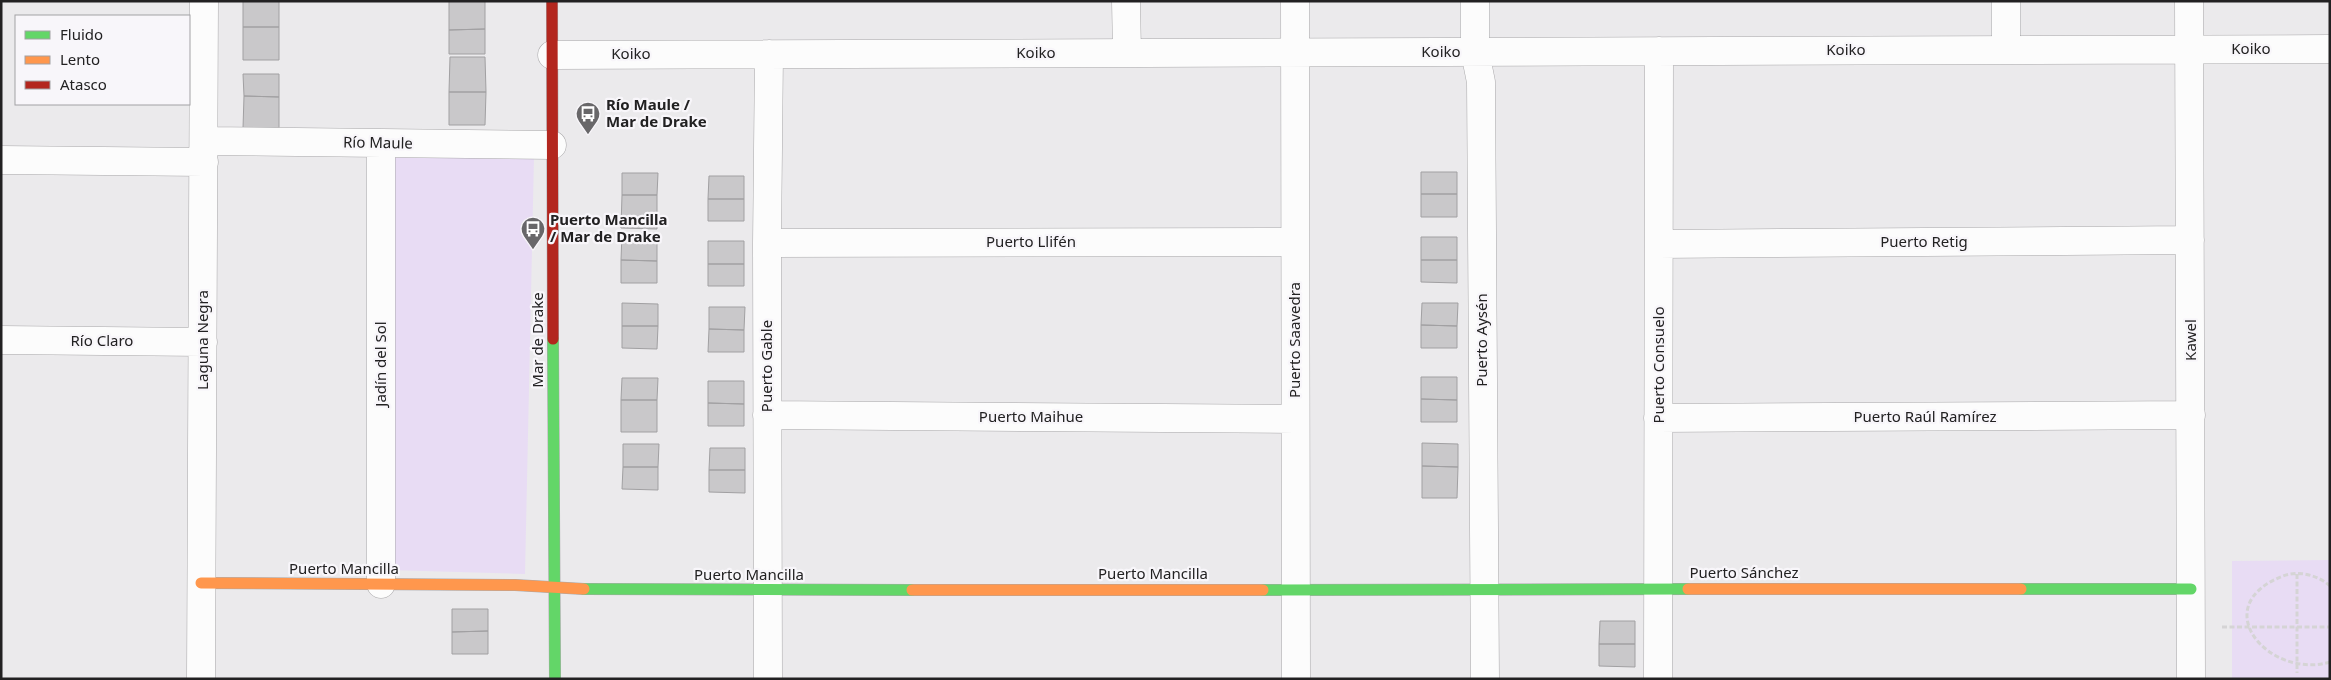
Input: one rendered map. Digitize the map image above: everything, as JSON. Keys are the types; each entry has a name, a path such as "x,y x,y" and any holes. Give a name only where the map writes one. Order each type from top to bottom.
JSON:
{"street":[{"name":"Laguna Negra","path":"201,679 204,1"},
{"name":"Mar de Drake","path":"552,1 555,679"},
{"path":"1126,1 1127,53"},
{"name":"Puerto Saavedra","path":"1295,1 1296,679"},
{"name":"Puerto Aysén","path":"1475,1 1475,52 1481,82 1484,679"},
{"path":"2006,1 2006,50"},
{"name":"Kawel","path":"2189,1 2191,679"},
{"name":"Koiko","path":"552,55 2330,49"},
{"name":"Puerto Consuelo","path":"1658,679 1659,51"},
{"name":"Puerto Gable","path":"768,679 767,243 769,54"},
{"name":"Río Maule","path":"1,160 381,143 552,145"},
{"name":"Jadín del Sol","path":"381,143 381,584"},
{"name":"Puerto Retig","path":"1659,244 2190,240"},
{"name":"Puerto Llifén","path":"767,243 1295,242"},
{"name":"Río Claro","path":"1,340 203,342"},
{"name":"Puerto Maihue","path":"767,415 1296,419"},
{"name":"Puerto Raúl Ramírez","path":"1658,418 2191,415"},
{"name":"Puerto Mancilla","path":"201,583 768,590 1296,589"},
{"name":"Puerto Sánchez","path":"1296,589 2191,588"}],"path":[{"path":"2248,635 2246,627 2249,609 2257,592 2271,581 2288,574 2306,574 2324,580 2330,586"},
{"path":"2297,574 2297,674"},
{"path":"2191,627 2330,627"},
{"path":"2321,668 2330,662"},
{"path":"2288,674 2305,674"}],"shaded area":[{"path":"390,156 534,156 525,574 388,570"},
{"path":"2330,560 2330,679 2232,679 2232,561"}],"building":[{"path":"243,1 279,1 279,27 243,27"},
{"path":"449,1 485,1 485,29 449,30"},
{"path":"243,27 279,27 279,60 243,60"},
{"path":"485,29 485,54 449,54 449,30"},
{"path":"450,57 485,57 486,92 449,92"},
{"path":"243,74 279,74 279,97 244,96"},
{"path":"449,92 486,92 485,125 449,125"},
{"path":"244,96 279,97 279,128 243,128"},
{"path":"1421,172 1457,172 1457,194 1421,194"},
{"path":"622,173 658,173 657,195 622,195"},
{"path":"709,176 744,176 744,199 708,199"},
{"path":"1421,194 1457,194 1457,217 1421,217"},
{"path":"622,195 657,195 657,229 621,228"},
{"path":"708,199 744,199 744,221 708,221"},
{"path":"622,233 657,233 657,261 621,260"},
{"path":"1421,237 1457,237 1457,260 1421,260"},
{"path":"708,241 744,241 744,264 708,264"},
{"path":"621,260 657,261 657,283 621,283"},
{"path":"1421,260 1457,260 1457,283 1421,282"},
{"path":"708,264 744,264 744,286 708,286"},
{"path":"622,303 658,304 658,326 622,326"},
{"path":"1422,303 1458,303 1457,326 1421,325"},
{"path":"709,307 745,307 744,330 709,329"},
{"path":"1421,325 1457,326 1457,348 1421,348"},
{"path":"622,326 658,326 657,349 622,348"},
{"path":"709,329 744,330 744,352 708,352"},
{"path":"1421,377 1457,377 1457,400 1421,399"},
{"path":"622,378 658,378 657,400 621,400"},
{"path":"708,381 744,381 744,404 708,403"},
{"path":"1421,399 1457,400 1457,422 1421,422"},
{"path":"621,400 657,400 657,432 621,432"},
{"path":"708,403 744,404 744,426 708,426"},
{"path":"1422,443 1458,444 1458,467 1422,466"},
{"path":"623,444 659,444 658,467 623,467"},
{"path":"710,448 745,448 745,470 709,470"},
{"path":"1422,466 1458,467 1457,498 1422,498"},
{"path":"623,467 658,467 658,490 622,489"},
{"path":"709,470 745,470 745,493 709,492"},
{"path":"452,609 488,609 488,631 452,632"},
{"path":"1600,621 1635,621 1635,644 1599,644"},
{"path":"488,631 488,654 452,654 452,632"},
{"path":"1599,644 1635,644 1635,667 1599,666"}],"traffic: fast":[{"path":"553,339 555,679"},
{"path":"584,589 912,590"},
{"path":"1263,590 1688,589"},
{"path":"2021,589 2191,589"}],"traffic: slow":[{"path":"201,583 515,585 584,589"},
{"path":"1688,589 2021,589"},
{"path":"912,590 1263,590"}],"traffic: jam":[{"path":"552,1 553,339"}],"place":[{"name":"Río Maule / Mar de Drake","path":"588,135"},
{"name":"Puerto Mancilla / Mar de Drake","path":"533,250"}]}
